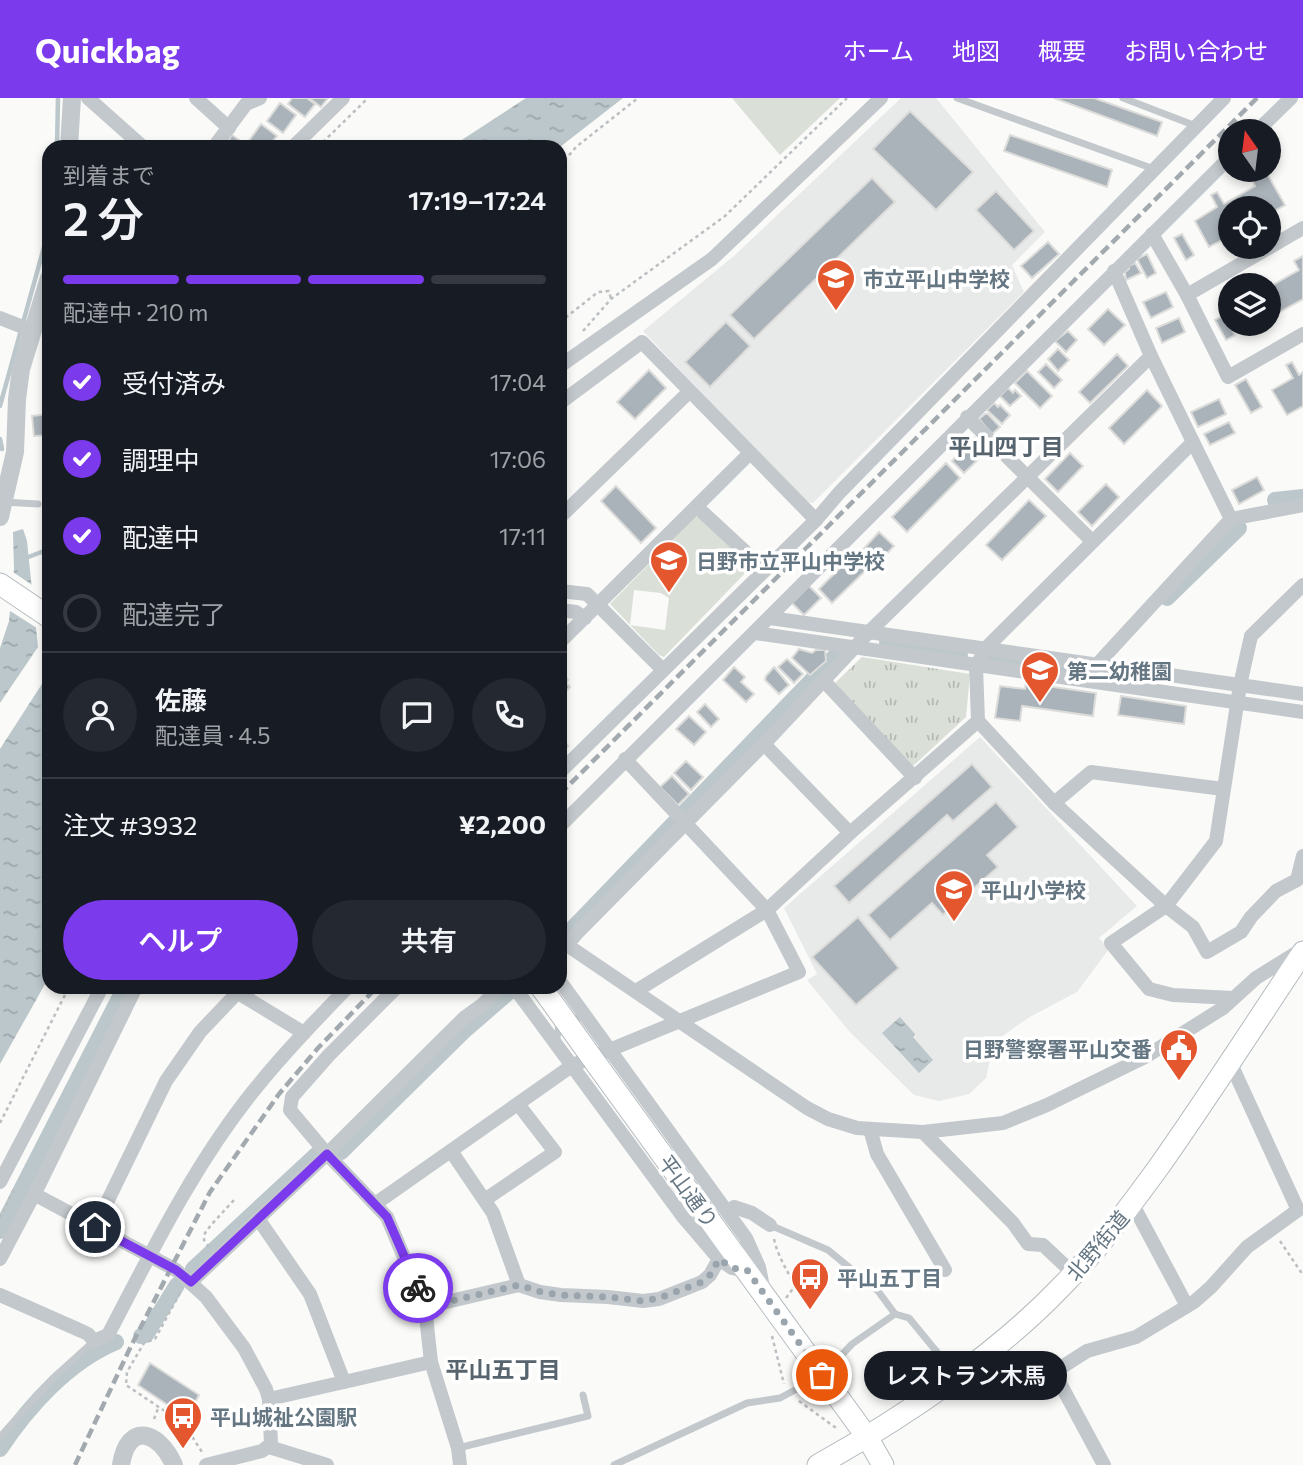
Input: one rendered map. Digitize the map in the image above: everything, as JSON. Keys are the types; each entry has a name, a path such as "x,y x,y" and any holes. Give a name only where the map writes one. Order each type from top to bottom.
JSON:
{"main road":[{"path":"0,584 42,612"},
{"name":"北野街道","path":"818,1465 867,1437 963,1370 1016,1329 1074,1273 1132,1203 1230,1064 1303,950"},
{"name":"平山通り","path":"548,994 605,1059 747,1270 775,1297 883,1465"}],"street":[{"path":"69,140 72,98"},
{"path":"88,98 135,140"},
{"path":"195,98 229,128"},
{"path":"220,140 246,104 260,98"},
{"path":"300,140 343,98"},
{"path":"567,361 691,276 725,249 881,98"},
{"path":"567,765 816,520 1224,98"},
{"path":"1269,119 1291,98"},
{"path":"567,819 1218,169"},
{"path":"1187,295 1303,228"},
{"path":"1152,233 1228,377 1303,334"},
{"path":"1114,271 1151,356 1231,519"},
{"path":"1,509 15,452 25,328 42,293"},
{"path":"0,318 25,328"},
{"path":"567,398 642,342 816,520"},
{"path":"567,941 685,825 853,648 1151,356"},
{"path":"567,510 689,391"},
{"path":"967,417 1092,541"},
{"path":"1193,442 987,647 976,666 978,721 1054,803 1166,906 1194,927 1207,952 1241,932 1251,917 1276,891 1297,880 1303,856"},
{"path":"567,635 749,454"},
{"path":"1080,680 1097,665 1231,519 1303,505"},
{"path":"697,507 765,570"},
{"path":"1233,998 1172,995 1149,989 1111,943 1166,906 1216,841 1240,685 1251,636 1303,585"},
{"path":"567,593 587,594 663,670"},
{"path":"567,611 576,612 585,618"},
{"path":"770,618 1303,694"},
{"path":"755,633 1303,712"},
{"path":"823,680 915,778"},
{"path":"636,991 767,910 978,721"},
{"path":"764,744 850,833"},
{"path":"375,1204 573,1065 605,1059 669,1027 677,1020 799,972 767,910 625,760"},
{"path":"1054,803 1091,772 1223,789"},
{"path":"567,945 807,1108 828,1119 857,1128 923,1132 985,1126 1022,1116 1144,1057 1223,1008 1256,978 1303,950"},
{"path":"567,991 586,1017 605,1059 728,1211 749,1244 775,1297"},
{"path":"0,1182 98,994"},
{"path":"0,1259 133,994"},
{"path":"95,1227 166,1082 230,994"},
{"path":"240,994 304,1033"},
{"path":"0,1295 88,1334 94,1341 108,1335 179,1202 223,1133 254,1090 341,994"},
{"path":"390,994 329,1055 292,1097 290,1110 327,1154 387,1217 425,1307 431,1362 458,1448 460,1465"},
{"path":"187,1285 259,1220 464,1018 493,994"},
{"path":"519,994 684,1218 719,1259 732,1268 747,1270"},
{"path":"963,1370 1007,1378 1054,1372 1087,1351 1136,1337 1187,1306 1211,1287 1247,1247 1298,1210 1230,1064"},
{"path":"486,1199 555,1152 518,1104"},
{"path":"870,1129 877,1154 945,1270"},
{"path":"923,1132 1013,1223 1028,1244 1043,1245 1074,1273"},
{"path":"451,1151 486,1199 519,1285"},
{"path":"34,1194 176,1270 187,1285 213,1306 244,1348 269,1399 272,1439 269,1447"},
{"path":"1132,1203 1187,1306"},
{"path":"728,1211 734,1207 742,1209 770,1225"},
{"path":"259,1220 310,1294 344,1382"},
{"path":"425,1307 519,1285 561,1295 651,1300 702,1282 710,1275 719,1259"},
{"path":"269,1399 431,1362"},
{"path":"1054,1372 1104,1465"},
{"path":"121,1465 127,1443 136,1436 147,1434 156,1439 174,1465"},
{"path":"205,1462 241,1458 269,1447 300,1461 327,1465"}],"lane":[{"path":"957,98 1154,169"},
{"path":"1123,98 1196,126"},
{"path":"1,509 38,504"},
{"path":"548,994 558,1007 556,1043"},
{"path":"559,1026 567,1020 586,1017"},
{"path":"770,1225 828,1250 878,1291 895,1314 909,1318 963,1370"},
{"path":"836,1361 852,1344 895,1314"},
{"path":"0,1437 53,1378 94,1341"},
{"path":"614,1465 747,1403 780,1398 808,1382"},
{"path":"458,1448 588,1416 583,1395"}],"path":[{"path":"325,140 368,98"},
{"path":"567,158 576,147 638,98"},
{"path":"567,317 598,292 609,291 611,299 690,244 725,215 847,98"},
{"path":"0,1123 65,994"},
{"path":"210,1248 204,1240 205,1233 234,1200"},
{"path":"770,1225 780,1261 795,1286 775,1297"},
{"path":"1272,1229 1303,1275"},
{"path":"187,1285 155,1339 144,1343 127,1372 126,1385 184,1424 205,1462"},
{"path":"771,1330 785,1387"},
{"path":"795,1398 836,1428"},
{"path":"154,1419 159,1406"}],"shaded area":[{"name":"市立平山中学校","path":"901,98 936,98 1045,232 1012,265 1024,292 813,503 805,502 643,331 735,255"},
{"name":"平山小学校","path":"980,737 1137,906 1099,938 1109,949 1077,992 1028,1018 994,1042 986,1078 969,1094 939,1101 914,1095 849,1031 807,980 817,974 784,908"}],"green space":[{"path":"732,98 840,98 780,155"},
{"path":"695,517 700,517 749,563 750,568 664,657 630,625 610,604","holes":["634,590 661,593 669,598 665,630 630,625"]},
{"path":"862,657 970,674 966,717 912,767 835,683"}],"water":[{"path":"526,98 623,98 567,142 462,140"},
{"path":"23,529 27,541 38,647 0,703 0,648 9,621 14,569 13,532"},
{"path":"42,684 42,989 0,1064 0,749"},
{"path":"900,1017 933,1060 919,1073 882,1033"}],"pier":[{"path":"10,570 35,587 40,630 7,609"}],"building":[{"path":"292,98 307,98 315,104 305,117 288,104"},
{"path":"309,98 328,98 321,107"},
{"path":"1054,98 1094,98 1162,122 1157,136"},
{"path":"280,103 296,115 283,133 267,121"},
{"path":"910,111 973,172 936,210 873,149"},
{"path":"261,124 277,136 274,140 249,140"},
{"path":"1010,135 1112,170 1107,187 1004,151"},
{"path":"872,178 895,202 754,339 730,315"},
{"path":"1253,182 1272,182 1280,196 1238,196 1255,186"},
{"path":"996,191 1034,231 1014,250 976,210"},
{"path":"1217,192 1219,196 1218,242 1209,247 1195,221 1217,207 1211,195"},
{"path":"1182,234 1194,255 1186,260 1174,238"},
{"path":"1048,242 1059,254 1032,278 1021,266"},
{"path":"1147,254 1156,273 1147,278 1137,259"},
{"path":"1303,256 1303,299 1281,311 1281,280 1299,270 1294,261"},
{"path":"1135,263 1141,273 1126,280 1125,272"},
{"path":"1166,292 1173,307 1151,318 1143,302"},
{"path":"1108,309 1125,325 1104,345 1088,329"},
{"path":"1179,318 1185,332 1162,343 1156,328"},
{"path":"726,322 750,346 710,387 685,362"},
{"path":"1068,331 1077,340 1066,352 1055,341"},
{"path":"1058,349 1069,360 1058,371 1048,359"},
{"path":"1117,354 1128,366 1090,403 1079,392"},
{"path":"1292,362 1299,375 1303,372 1303,406 1287,415 1272,390 1293,378 1286,365"},
{"path":"1046,364 1062,380 1054,388 1038,372"},
{"path":"649,370 666,388 635,419 617,402"},
{"path":"1027,371 1052,396 1040,408 1015,383"},
{"path":"1246,379 1262,407 1251,413 1235,385"},
{"path":"1008,388 1021,396 1010,406 1000,396"},
{"path":"1147,390 1162,406 1124,444 1109,428"},
{"path":"1219,399 1226,414 1198,427 1191,412"},
{"path":"994,403 1010,415 1002,424 987,410"},
{"path":"985,414 1000,427 992,434 979,419"},
{"path":"42,415 42,435 34,436 32,416"},
{"path":"1229,422 1235,433 1210,445 1204,434"},
{"path":"975,438 987,451 964,473 952,461"},
{"path":"1070,453 1083,466 1058,492 1045,479"},
{"path":"946,463 960,478 907,532 892,517"},
{"path":"1257,477 1264,490 1239,504 1232,490"},
{"path":"1106,484 1119,497 1092,526 1078,512"},
{"path":"616,486 656,528 641,543 601,501"},
{"path":"1029,500 1046,516 1002,560 986,545"},
{"path":"879,532 894,546 873,568 858,555"},
{"path":"852,556 866,570 832,603 819,589"},
{"path":"809,586 821,598 804,615 792,603"},
{"path":"799,649 812,653 825,650 826,661 810,675 792,658"},
{"path":"787,659 803,674 794,683 778,667"},
{"path":"734,667 745,677 741,682 754,694 746,702 723,680"},
{"path":"774,667 789,685 779,694 765,680"},
{"path":"1026,683 1096,693 1093,716 1022,706 1020,721 995,718 1000,686 1025,689"},
{"path":"1121,696 1186,706 1184,724 1118,715"},
{"path":"705,704 719,719 711,727 697,712"},
{"path":"689,716 706,732 694,745 676,729"},
{"path":"686,761 703,777 691,790 674,773"},
{"path":"972,764 992,787 953,821 947,815 849,903 834,886"},
{"path":"672,776 689,794 678,805 660,787"},
{"path":"996,802 1018,827 987,855 998,867 943,915 932,903 890,940 868,915"},
{"path":"858,917 899,968 856,1005 812,957"},
{"path":"150,1363 199,1395 187,1418 138,1385"}],"waterway":[{"path":"57,140 58,98"},
{"path":"0,406 42,254"},
{"path":"0,439 2,449"},
{"path":"1275,500 1303,497"},
{"path":"1167,598 1239,528"},
{"path":"26,558 42,552"},
{"path":"887,643 960,654"},
{"path":"569,932 836,655"},
{"path":"993,658 1062,668"},
{"path":"0,1231 121,994"},
{"path":"341,1152 463,1032 507,994"},
{"path":"193,1269 317,1154"},
{"path":"141,1336 146,1335 177,1285"},
{"path":"0,1449 23,1417 50,1387 82,1361 116,1342"}],"railway":[{"path":"567,787 1257,98"},
{"path":"75,1465 131,1346 210,1192 279,1094 318,1048 370,994"}],"way so far":[{"path":"418,1288 425,1307 519,1285 561,1295 643,1301 702,1282 710,1275 719,1259 732,1268 747,1270 822,1375"}],"place":[{"name":"市立平山中学校","path":"836,312"},
{"name":"日野市立平山中学校","path":"669,594"},
{"name":"第二幼稚園","path":"1040,704"},
{"name":"平山小学校","path":"954,923"},
{"name":"日野警察署平山交番","path":"1179,1082"},
{"name":"平山五丁目","path":"810,1311"},
{"name":"レストラン木馬","path":"822,1375"},
{"name":"平山城祉公園駅","path":"183,1450"}],"district":[{"name":"平山四丁目","path":"1006,446"},
{"name":"平山五丁目","path":"503,1369"}],"route":[{"path":"95,1227 176,1270 191,1282 327,1154 387,1217 418,1288"}]}
